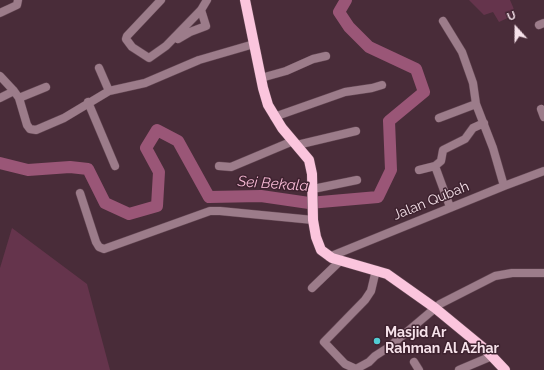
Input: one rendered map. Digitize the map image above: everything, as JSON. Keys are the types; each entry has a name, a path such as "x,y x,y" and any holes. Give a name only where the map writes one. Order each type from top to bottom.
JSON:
{"main road":[{"path":"245,0 266,98 274,117 309,160 312,174 313,216 318,243 329,257 387,274 435,308 492,356 506,370"}],"street":[{"path":"0,13 17,5 18,0"},
{"path":"161,0 127,36 126,39 137,51 150,58 166,46 190,32 206,26 201,10"},
{"path":"166,46 201,10 207,0"},
{"path":"442,21 462,52 473,84 476,104 493,148 504,186"},
{"path":"0,76 17,95 27,125 30,129 36,130 64,118 88,102 109,91 145,83 199,60 254,44"},
{"path":"261,78 286,71 313,59 326,56"},
{"path":"100,68 109,91"},
{"path":"274,117 345,92 382,85"},
{"path":"0,98 46,87"},
{"path":"88,102 115,166"},
{"path":"439,118 476,104"},
{"path":"419,170 435,166 440,161 443,150 460,142 466,138 473,128 484,123"},
{"path":"219,166 231,167 295,143 356,131"},
{"path":"435,166 450,208"},
{"name":"Jalan Qubah","path":"329,257 544,171"},
{"path":"313,191 357,180"},
{"path":"80,193 96,242 99,247 104,249 210,212 220,210 313,216"},
{"path":"312,288 340,261"},
{"path":"376,270 371,291 365,300 324,340 325,343 345,364 356,369 369,362 389,347 435,308 495,276 512,272 544,273"},
{"path":"459,370 492,356"},
{"path":"414,362 419,370"}],"shaded area":[{"path":"469,0 510,0 516,14 499,22 493,12 484,15"},
{"path":"12,228 87,284 110,370 0,370 0,268"}],"waterway":[{"name":"Sei Bekala","path":"0,163 28,170 70,167 88,169 105,203 129,214 157,206 159,172 146,148 157,130 178,141 209,197 261,196 309,203 378,197 391,170 389,121 424,92 416,69 369,47 349,27 339,12 346,0"}],"place":[{"name":"Masjid Ar Rahman Al Azhar","path":"377,341"}]}
